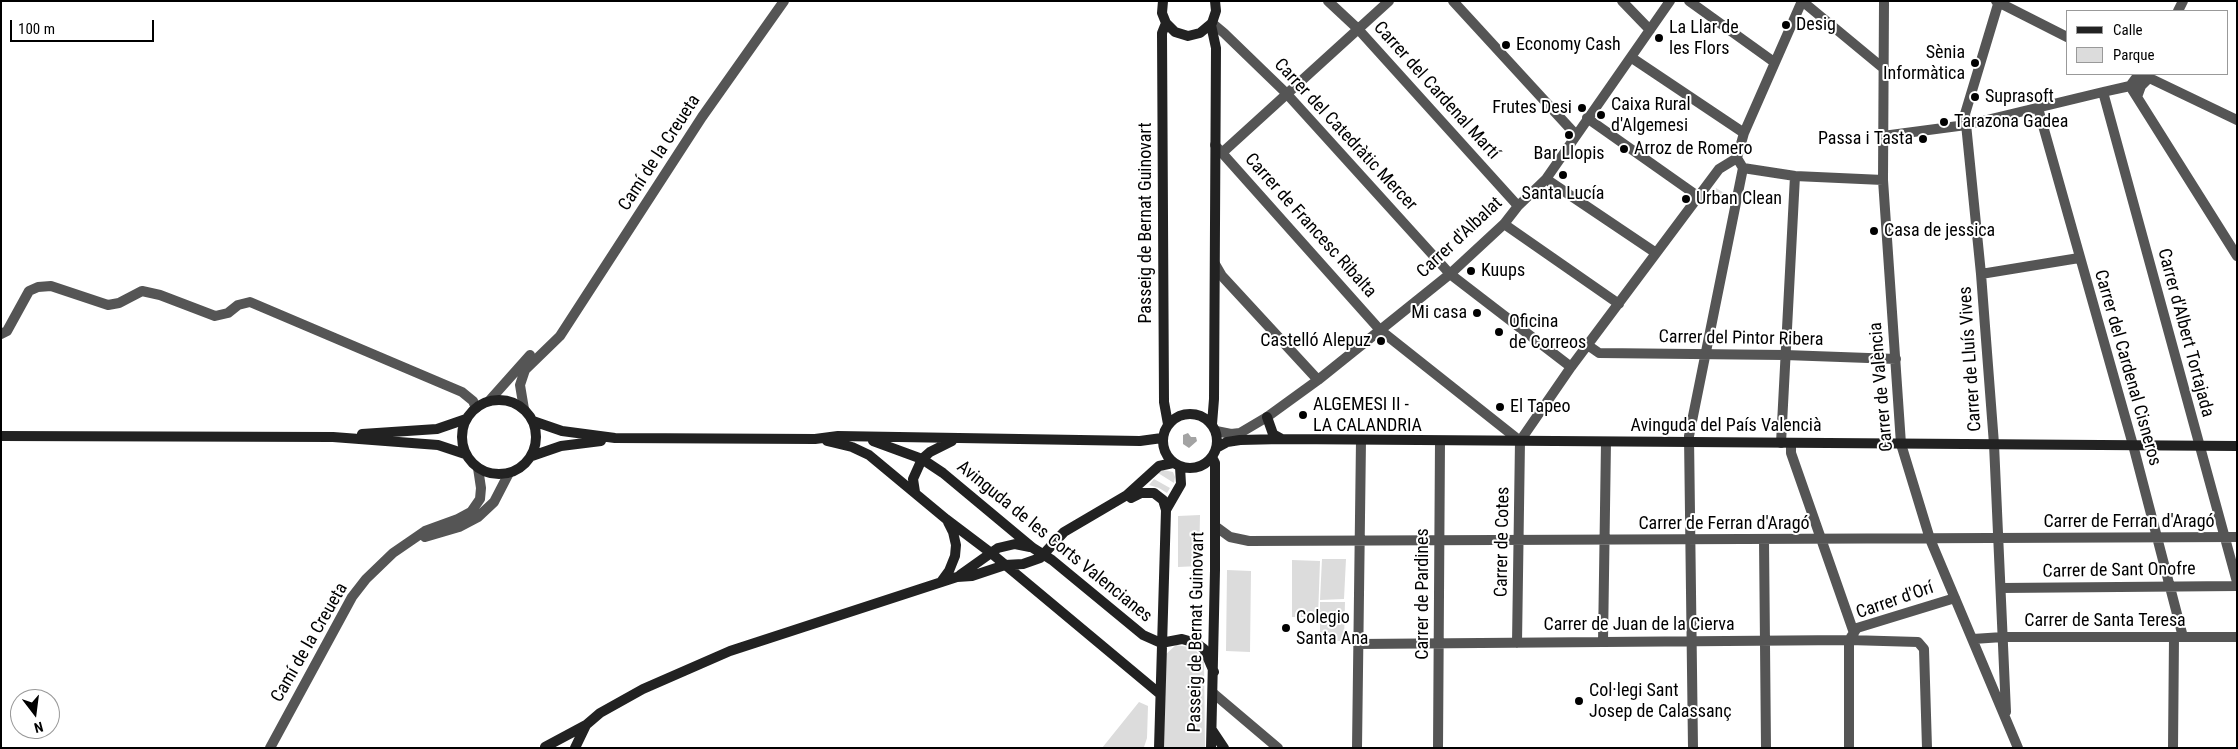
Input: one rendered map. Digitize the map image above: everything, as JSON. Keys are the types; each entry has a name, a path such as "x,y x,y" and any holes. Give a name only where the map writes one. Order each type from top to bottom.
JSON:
{"street":[{"name":"Camí de la Creueta","path":"524,409 520,385 526,370 560,336 702,118 784,1"},
{"name":"Passeig de Bernat Guinovart","path":"1163,1 1162,13 1166,23 1162,33 1164,402 1168,424"},
{"name":"Carrer del Cardenal Martí","path":"1328,1 1358,29 1518,206"},
{"path":"1219,149 1286,93 1389,1"},
{"path":"1453,1 1576,134"},
{"path":"1622,1 1650,30"},
{"name":"Carrer d'Albalat","path":"1214,427 1231,434 1240,433 1266,418 1318,380 1450,274 1504,224 1518,206 1546,179 1670,1"},
{"path":"1689,1 1774,62"},
{"path":"1520,441 1571,367 1589,346 1719,169 1737,158 1744,133 1802,1 1883,68"},
{"name":"Carrer de València","path":"1884,1 1883,180 1901,444 1930,539 2018,748"},
{"path":"1166,23 1176,32 1188,36 1200,33 1211,24 1217,2"},
{"path":"1998,2 2066,36"},
{"name":"Carrer de Lluís Vives","path":"1998,2 1965,114 1981,274 1994,444 2007,720"},
{"path":"545,748 586,725 618,702 688,668 775,635 957,577 972,576 1006,565 1032,561 1044,555 1064,532 1127,495 1159,466 1198,467 1214,452 1215,264 1219,149 1216,48 1211,24"},
{"name":"Carrer del Catedràtic Mercer","path":"1211,24 1224,33 1286,93 1450,274 1571,367"},
{"path":"1632,58 1744,133"},
{"path":"1883,136 1966,125 2130,86 2145,75"},
{"path":"2137,97 2145,75"},
{"path":"2145,75 2237,120"},
{"path":"2130,86 2237,256"},
{"name":"Carrer d'Albert Tortajada","path":"2103,92 2237,582"},
{"name":"Carrer del Cardenal Cisneros","path":"2038,108 2133,445 2168,587 2178,637 2173,748"},
{"path":"1587,118 1699,197"},
{"name":"Carrer de Francesc Ribalta","path":"1219,149 1380,330 1520,441"},
{"path":"1693,748 1689,442 1743,168 1737,158"},
{"path":"1743,168 1795,176 1883,180"},
{"path":"1795,176 1785,355 1786,443 1820,539 1851,636 1849,748"},
{"path":"1546,179 1656,254"},
{"path":"1504,224 1619,304"},
{"path":"1981,274 2079,258"},
{"path":"1215,264 1222,276 1318,380"},
{"path":"1,334 7,331 30,291 38,287 51,286 108,305 119,303 142,291 160,295 215,316 228,313 238,305 250,302 462,392 473,401 476,408"},
{"name":"Camí de la Creueta","path":"489,401 522,364 568,324"},
{"name":"Carrer del Pintor Ribera","path":"1589,346 1599,353 1706,356 1785,355 1896,360"},
{"path":"465,454 462,433 466,419 476,408 489,401 504,400 524,409 533,420 536,435 532,456"},
{"path":"1177,465 1167,456 1163,448 1162,438 1168,424 1174,418 1190,413 1206,418 1214,427"},
{"path":"1266,418 1273,434 1282,439"},
{"path":"334,438 437,429 466,419"},
{"path":"533,420 562,431 615,438 815,438 838,436 861,438 1140,441 1162,438"},
{"path":"1,436 334,438 438,445 465,454 478,468 494,474 509,473 522,467 532,456 561,446 615,438"},
{"path":"815,438 845,445 869,454 946,519 991,552 1160,694"},
{"name":"Avinguda de les Corts Valencianes","path":"861,438 887,445 922,459 943,473 1033,548 1143,635 1161,643 1182,639 1196,642 1204,649 1214,672"},
{"path":"916,492 913,479 922,459 940,445 957,439"},
{"name":"Avinguda del País Valencià","path":"1214,452 1227,442 1282,439 2237,446"},
{"path":"1357,748 1361,440"},
{"name":"Carrer de Pardines","path":"1438,748 1440,441"},
{"name":"Carrer de Cotes","path":"1517,642 1520,441"},
{"path":"1603,642 1606,442"},
{"name":"Passeig de Bernat Guinovart","path":"1211,748 1214,672 1214,452"},
{"name":"Passeig de Bernat Guinovart","path":"1159,747 1166,510 1181,484 1177,465"},
{"name":"Camí de la Creueta","path":"270,748 352,597 383,562 425,530 458,519 471,512 480,498 478,468"},
{"name":"Camí de la Creueta","path":"409,542 458,527 478,517 494,502 509,473"},
{"path":"1084,521 1110,511 1141,493 1147,492 1158,495 1163,500 1166,510"},
{"path":"941,582 952,564 956,545 953,532 946,519"},
{"name":"Carrer de Ferran d'Aragó","path":"1215,526 1230,537 1249,541 2237,537"},
{"path":"1764,540 1766,748"},
{"path":"957,577 991,552 1008,544 1033,548"},
{"name":"Carrer de Sant Onofre","path":"2001,588 2237,586"},
{"name":"Carrer d'Orí","path":"1851,636 1857,628 1955,598"},
{"name":"Carrer de Juan de la Cierva","path":"1358,644 1765,640 1851,636 1921,643 1924,649 1927,748"},
{"name":"Carrer de Santa Teresa","path":"1973,639 2004,637 2237,638"},
{"path":"1213,693 1278,748"},
{"path":"575,748 586,725"},
{"path":"1211,729 1224,748"},
{"path":"545,748 554,748"}],"green space":[{"path":"1716,188 1726,194 1726,206 1711,195"},
{"path":"1163,470 1173,472 1175,477 1174,483 1158,473"},
{"path":"1154,479 1170,488 1167,493 1149,485"},
{"path":"1200,515 1199,566 1178,567 1178,516"},
{"path":"1322,559 1346,559 1344,599 1320,600"},
{"path":"1292,560 1320,561 1318,617 1292,617"},
{"path":"1227,570 1251,571 1250,652 1226,651"},
{"path":"1320,602 1345,602 1344,641 1320,641"},
{"path":"1176,645 1194,648 1204,661 1205,748 1164,748 1165,655"},
{"path":"1139,702 1148,706 1147,738 1144,747 1102,748"}],"shaded area":[{"path":"1188,433 1191,437 1196,437 1197,441 1189,448 1183,444 1183,435"}],"place":[{"name":"Desig","path":"1786,25"},
{"name":"La Llar de les Flors","path":"1659,38"},
{"name":"Economy Cash","path":"1506,45"},
{"name":"Sènia Informàtica","path":"1975,63"},
{"name":"Suprasoft","path":"1975,97"},
{"name":"Frutes Desi","path":"1582,108"},
{"name":"Caixa Rural d'Algemesi","path":"1601,115"},
{"name":"Tarazona Gadea","path":"1944,122"},
{"name":"Bar Llopis","path":"1569,135"},
{"name":"Passa i Tasta","path":"1923,139"},
{"name":"Arroz de Romero","path":"1624,149"},
{"name":"Santa Lucía","path":"1563,175"},
{"name":"Urban Clean","path":"1686,199"},
{"name":"Casa de jessica","path":"1874,231"},
{"name":"Kuups","path":"1471,271"},
{"name":"Mi casa","path":"1477,313"},
{"name":"Oficina de Correos","path":"1499,332"},
{"name":"Castelló Alepuz","path":"1381,341"},
{"name":"El Tapeo","path":"1500,407"},
{"name":"ALGEMESI II - LA CALANDRIA","path":"1303,415"},
{"name":"Colegio Santa Ana","path":"1286,628"},
{"name":"Col·legi Sant Josep de Calassanç","path":"1579,701"}]}
